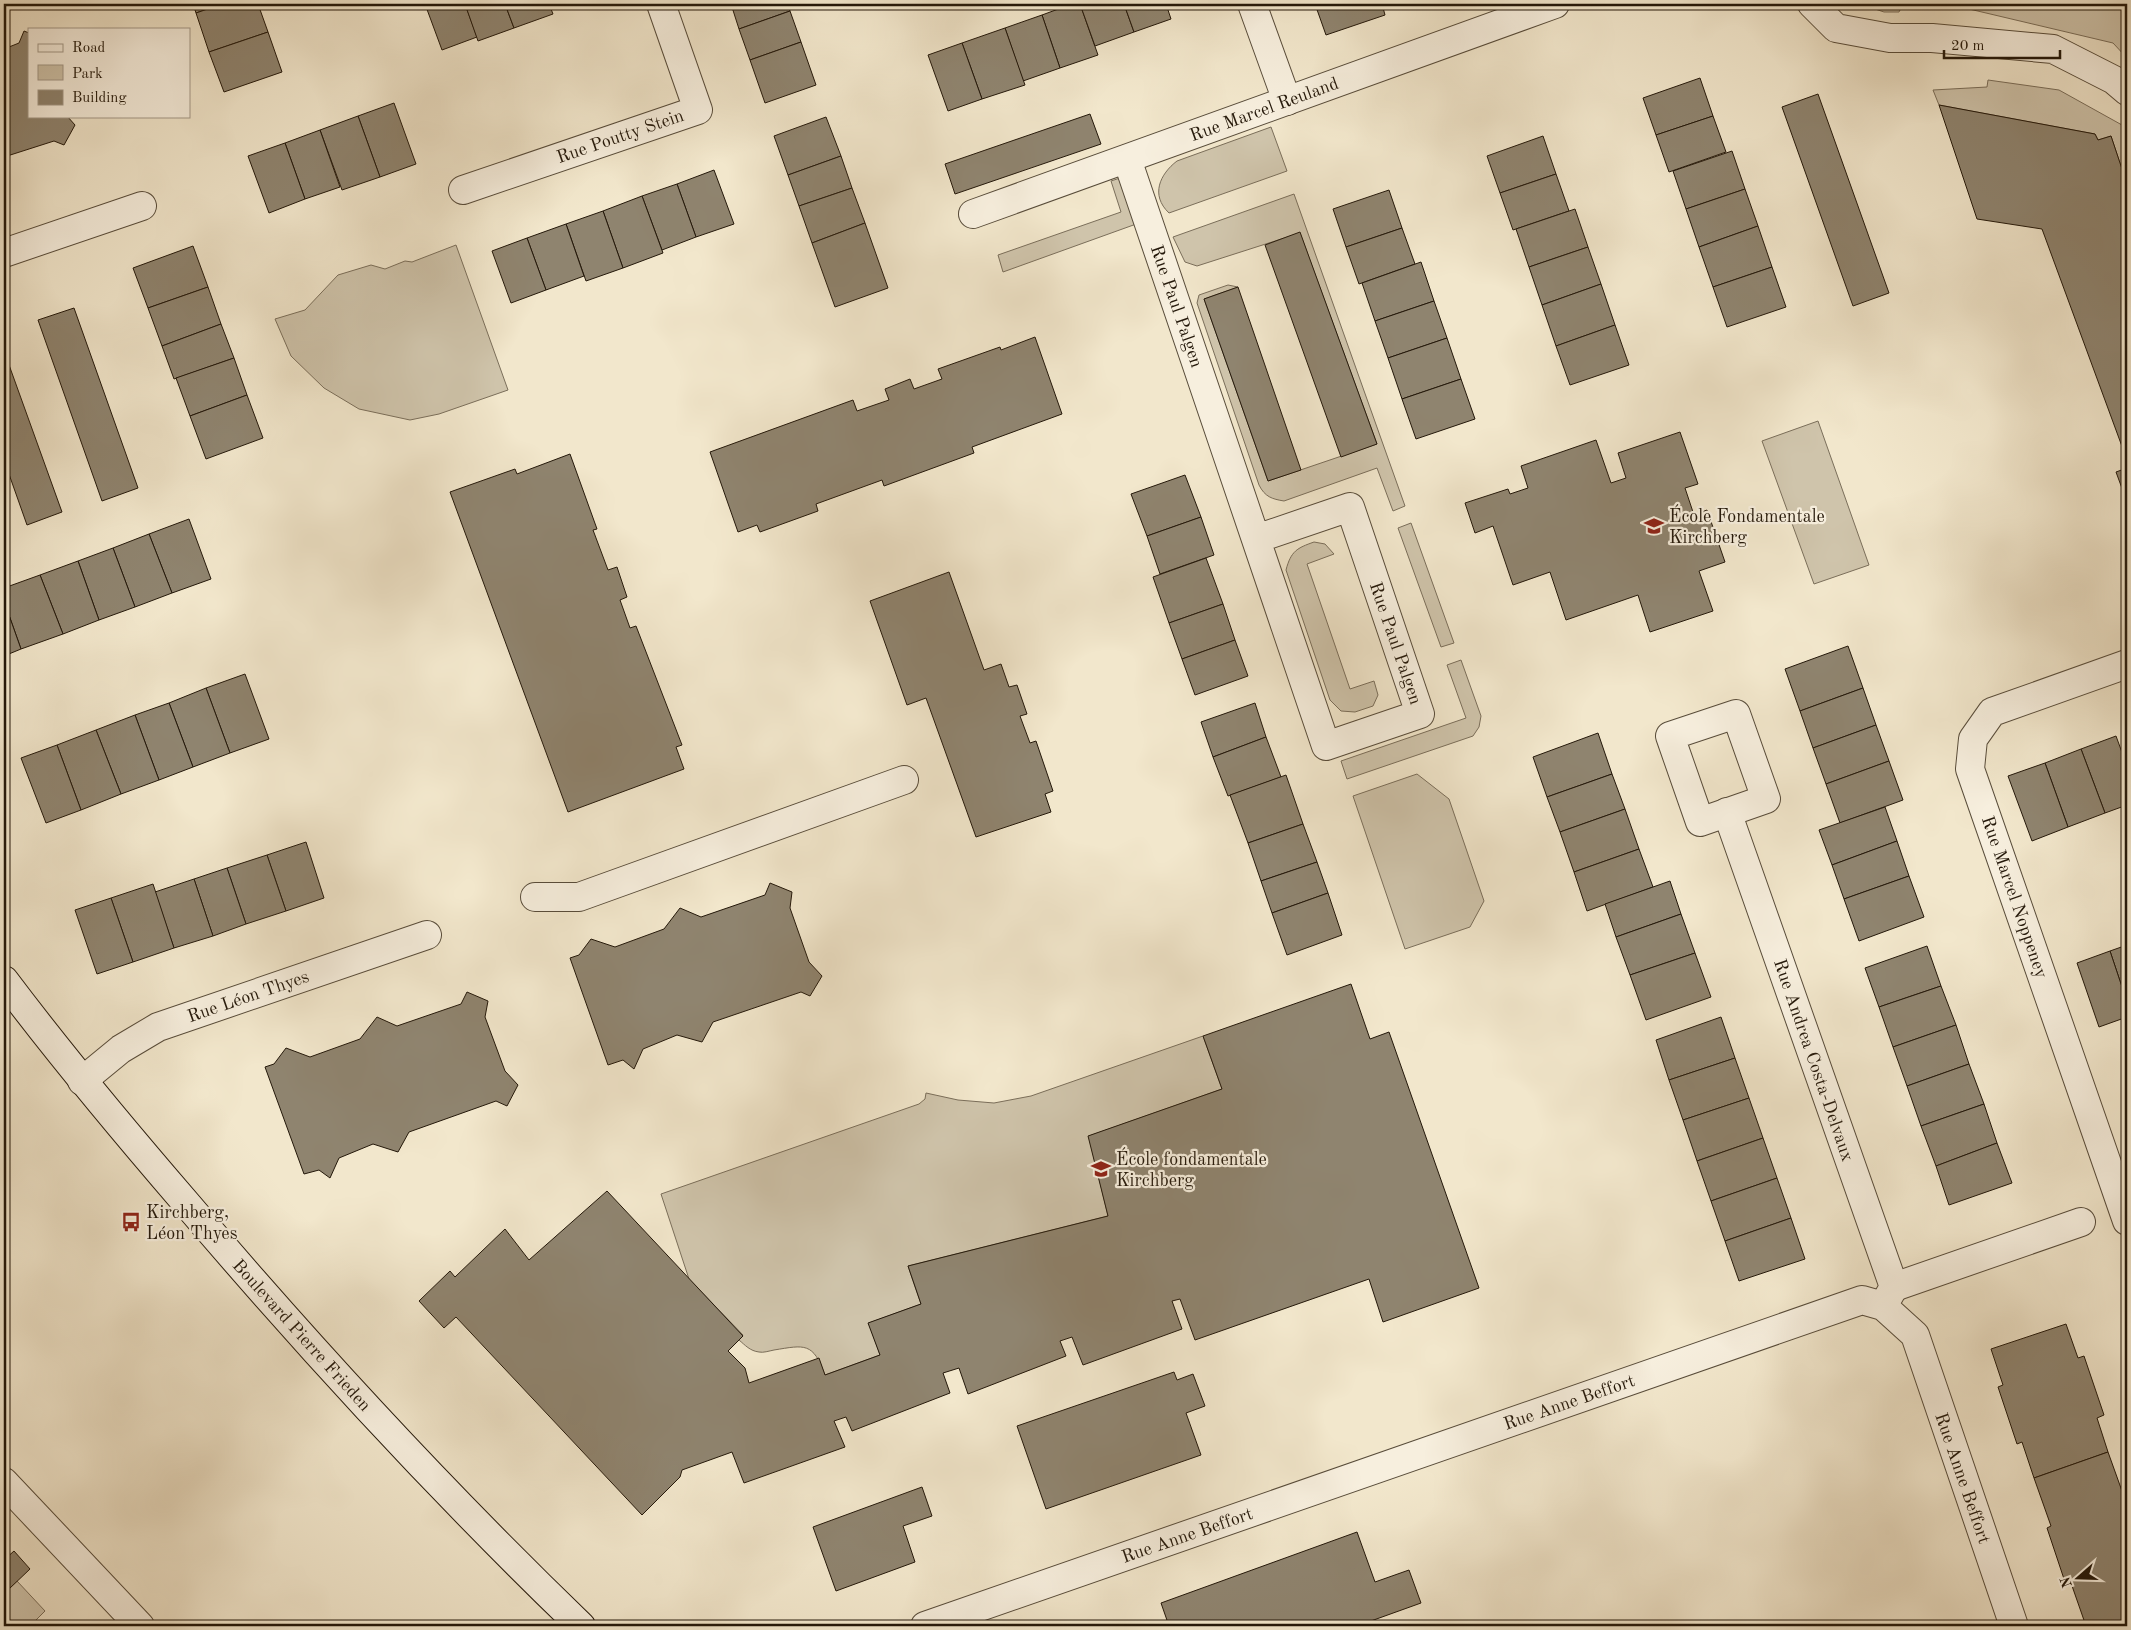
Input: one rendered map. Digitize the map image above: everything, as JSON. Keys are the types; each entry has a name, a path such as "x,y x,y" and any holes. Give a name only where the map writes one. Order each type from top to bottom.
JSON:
{"street":[{"name":"Rue Poutty Stein","path":"463,190 698,110 661,4"},
{"path":"1252,4 1286,101"},
{"name":"Rue Marcel Reuland","path":"973,214 1555,4"},
{"path":"1812,4 1836,28 1890,38 1932,38 2053,49 2114,80 2127,91"},
{"name":"Rue Paul Palgen","path":"1127,159 1326,746 1420,714 1350,508 1256,539"},
{"path":"4,253 142,206"},
{"name":"Rue Marcel Noppeney","path":"2127,664 1992,712 1973,739 1970,769 2127,1221"},
{"path":"535,897 579,897 904,780"},
{"name":"Rue Andrea Costa-Delvaux","path":"1727,812 1888,1297"},
{"name":"Rue Léon Thyes","path":"82,1081 121,1049 158,1027 427,935"},
{"name":"Boulevard Pierre Frieden","path":"4,980 82,1081 274,1306 429,1475 581,1626"},
{"path":"1888,1297 2082,1222"},
{"name":"Rue Anne Beffort","path":"925,1626 1862,1300 1888,1297 1915,1335 2014,1626"},
{"path":"4,1482 140,1626"}],"green space":[{"path":"1860,4 1903,4 1899,12 1884,12"},
{"path":"1948,4 2127,4 2127,58 2113,43"},
{"path":"1988,80 2059,90 2122,125 2127,131 2127,184 2111,136 2098,140 2095,134 1939,105 1933,90 1987,87"},
{"path":"1271,127 1287,171 1169,213 1163,206 1159,192 1162,178 1177,161"},
{"path":"1123,177 1139,223 1003,272 998,255 1121,212 1111,181"},
{"path":"1294,194 1405,506 1393,511 1377,468 1284,501 1266,495 1259,485 1197,303 1199,295 1228,285 1238,287 1204,299 1268,481 1377,444 1300,233 1197,266 1185,262 1173,237"},
{"path":"456,245 508,390 439,414 410,420 359,409 324,388 291,356 275,319 305,310 338,275 371,265 385,269 405,261 412,262"},
{"path":"1818,421 1869,565 1814,584 1762,441"},
{"path":"1411,523 1454,643 1441,647 1398,528"},
{"path":"1314,542 1325,544 1334,554 1307,564 1350,689 1374,681 1378,695 1373,706 1355,712 1341,711 1330,700 1286,570 1290,558 1296,551"},
{"path":"1461,660 1481,716 1479,727 1473,736 1347,779 1341,761 1466,718 1447,665"},
{"path":"1417,774 1449,799 1484,901 1470,927 1405,949 1353,796"},
{"path":"1203,1036 1222,1089 1089,1136 1108,1216 908,1266 921,1304 869,1323 880,1355 825,1375 816,1356 807,1348 793,1347 762,1352 753,1350 739,1340 743,1335 689,1279 661,1194 919,1104 925,1099 926,1093 958,1100 994,1103 1031,1096"},
{"path":"17,1581 45,1611 30,1626 4,1626 4,1584 9,1589"}],"building":[{"path":"193,4 222,4 196,13"},
{"path":"222,4 258,4 268,32 209,52 196,13"},
{"path":"425,4 465,4 477,37 442,50"},
{"path":"465,4 505,4 514,28 478,41"},
{"path":"505,4 549,4 553,14 514,28"},
{"path":"549,4 567,4 551,9"},
{"path":"731,4 788,4 790,11 739,29"},
{"path":"1072,4 1080,4 1098,55 1060,68 1042,15"},
{"path":"1080,4 1124,4 1134,32 1095,46"},
{"path":"1124,4 1166,4 1171,19 1134,32"},
{"path":"1315,4 1382,4 1385,15 1326,35"},
{"path":"790,11 801,42 750,60 739,29"},
{"path":"1042,15 1060,68 1023,81 1005,28"},
{"path":"1005,28 1025,85 982,99 962,43"},
{"path":"24,31 28,33 28,118 69,118 75,125 64,145 54,141 4,157 4,49 19,43"},
{"path":"268,32 282,72 224,92 209,52"},
{"path":"801,42 816,85 765,103 750,60"},
{"path":"962,43 982,99 948,111 928,55"},
{"path":"1700,78 1713,116 1656,135 1643,98"},
{"path":"1818,94 1889,293 1853,306 1782,107"},
{"path":"394,103 416,164 380,177 358,116"},
{"path":"1939,105 2095,134 2098,140 2111,136 2127,184 2127,460 2042,229 1977,219"},
{"path":"1090,114 1101,144 955,194 945,164"},
{"path":"358,116 380,177 342,190 320,130"},
{"path":"1713,116 1726,152 1669,172 1656,135"},
{"path":"826,117 841,156 788,175 774,136"},
{"path":"320,130 340,187 305,199 285,143"},
{"path":"1543,136 1556,174 1500,193 1487,156"},
{"path":"285,143 305,199 269,213 248,156"},
{"path":"1732,151 1745,189 1686,209 1673,171"},
{"path":"841,156 852,188 799,206 788,175"},
{"path":"714,170 734,224 696,237 677,184"},
{"path":"1556,174 1569,211 1513,230 1500,193"},
{"path":"677,184 696,237 662,250 642,196"},
{"path":"852,188 865,223 812,243 799,206"},
{"path":"1745,189 1758,226 1699,247 1686,209"},
{"path":"1389,190 1402,228 1346,247 1333,209"},
{"path":"642,196 663,253 623,268 603,211"},
{"path":"1575,209 1588,247 1529,267 1516,229"},
{"path":"603,211 623,268 586,281 566,224"},
{"path":"865,223 888,288 835,307 812,243"},
{"path":"566,224 584,276 546,290 527,238"},
{"path":"1758,226 1772,267 1713,287 1699,247"},
{"path":"1402,228 1415,264 1359,284 1346,247"},
{"path":"1300,232 1377,444 1341,457 1265,245"},
{"path":"527,238 546,290 511,303 492,251"},
{"path":"193,246 208,287 148,308 133,268"},
{"path":"1588,247 1601,284 1542,305 1529,267"},
{"path":"1421,262 1434,301 1375,321 1362,283"},
{"path":"1772,267 1786,307 1727,327 1713,287"},
{"path":"1601,284 1615,325 1556,346 1542,305"},
{"path":"208,287 221,324 162,346 148,308"},
{"path":"1238,287 1301,470 1268,481 1204,299"},
{"path":"1434,301 1447,338 1388,358 1375,321"},
{"path":"74,308 138,488 102,501 38,320"},
{"path":"221,324 234,358 174,379 162,346"},
{"path":"1615,325 1629,365 1570,385 1556,346"},
{"path":"1035,337 1062,414 972,447 974,453 884,486 882,480 816,504 818,511 760,532 757,525 738,532 710,452 853,400 857,411 889,400 885,389 910,379 914,389 942,379 938,369 1000,347 1001,350"},
{"path":"1447,338 1461,379 1402,399 1388,358"},
{"path":"4,351 62,512 27,525 4,460"},
{"path":"234,358 247,395 190,416 176,378"},
{"path":"1461,379 1475,419 1416,439 1402,399"},
{"path":"247,395 263,438 206,459 190,416"},
{"path":"1680,432 1698,484 1685,488 1694,515 1707,510 1725,562 1699,571 1713,611 1650,632 1638,595 1566,620 1550,572 1513,585 1493,526 1475,533 1465,503 1508,489 1510,494 1528,488 1521,466 1596,440 1611,483 1626,478 1618,453"},
{"path":"570,454 597,529 593,530 608,570 617,567 627,597 620,600 630,628 636,626 682,745 676,747 684,769 568,812 450,492 515,469 517,474"},
{"path":"2127,468 2127,502 2116,472"},
{"path":"1185,475 1201,517 1147,536 1131,494"},
{"path":"1201,517 1214,555 1160,574 1147,536"},
{"path":"189,519 211,579 172,593 149,534"},
{"path":"149,534 172,593 135,607 113,548"},
{"path":"113,548 135,607 99,620 78,561"},
{"path":"1206,558 1223,604 1169,623 1153,577"},
{"path":"78,561 99,620 63,634 40,575"},
{"path":"949,572 984,670 1001,664 1009,687 1017,685 1027,714 1020,716 1030,743 1036,741 1053,791 1045,794 1051,812 976,837 926,698 907,705 870,601"},
{"path":"40,575 63,634 21,649 4,601 4,588"},
{"path":"4,601 21,649 4,656"},
{"path":"1223,604 1235,640 1182,659 1169,623"},
{"path":"1235,640 1248,676 1195,695 1182,659"},
{"path":"1848,646 1863,688 1800,711 1785,669"},
{"path":"245,674 269,739 230,753 206,688"},
{"path":"206,688 230,753 193,767 169,703"},
{"path":"1863,688 1876,725 1813,748 1800,711"},
{"path":"169,703 193,767 159,780 135,715"},
{"path":"1255,703 1266,737 1213,757 1201,722"},
{"path":"135,715 159,780 121,794 96,730"},
{"path":"1876,725 1889,761 1826,784 1813,748"},
{"path":"96,730 121,794 81,810 57,745"},
{"path":"1598,733 1612,774 1547,797 1533,757"},
{"path":"2116,736 2127,766 2127,805 2105,813 2081,749"},
{"path":"1266,737 1281,777 1228,796 1213,757"},
{"path":"57,745 81,810 46,823 21,758"},
{"path":"2081,749 2105,813 2068,827 2045,763"},
{"path":"1889,761 1903,800 1840,823 1826,784"},
{"path":"2045,763 2068,827 2032,841 2008,776"},
{"path":"1612,774 1625,809 1560,832 1547,797"},
{"path":"1286,775 1303,824 1248,843 1230,795"},
{"path":"1885,807 1897,841 1832,865 1819,830"},
{"path":"1625,809 1639,849 1574,872 1560,832"},
{"path":"1303,824 1317,862 1261,881 1248,843"},
{"path":"1897,841 1909,876 1844,899 1832,865"},
{"path":"306,842 324,898 286,911 267,855"},
{"path":"1639,849 1653,887 1587,911 1574,872"},
{"path":"267,855 286,911 246,924 227,868"},
{"path":"1317,862 1328,893 1272,913 1261,881"},
{"path":"227,868 246,924 213,936 194,879"},
{"path":"1909,876 1924,917 1859,941 1844,899"},
{"path":"194,879 213,936 174,948 155,892"},
{"path":"1670,881 1681,914 1616,937 1605,904"},
{"path":"770,883 792,892 790,908 809,962 822,976 810,996 801,992 713,1022 702,1042 677,1035 643,1049 634,1069 623,1060 608,1065 570,958 579,955 591,939 615,947 664,929 680,908 701,917 765,895"},
{"path":"153,884 174,948 133,962 111,898"},
{"path":"1328,893 1342,935 1287,955 1272,913"},
{"path":"111,898 133,962 97,974 75,910"},
{"path":"1681,914 1695,953 1630,975 1616,937"},
{"path":"2127,945 2127,1002 2110,951"},
{"path":"1927,946 1941,986 1879,1007 1865,968"},
{"path":"2110,951 2127,1002 2127,1017 2099,1027 2077,963"},
{"path":"1695,953 1711,997 1646,1020 1630,975"},
{"path":"1351,984 1370,1039 1389,1032 1479,1288 1383,1322 1369,1279 1195,1340 1180,1299 1172,1301 1182,1329 1083,1365 1072,1337 1060,1341 1066,1356 968,1394 959,1368 943,1373 950,1393 852,1431 846,1417 834,1421 845,1447 744,1483 732,1452 682,1470 680,1477 642,1515 456,1317 444,1328 419,1301 450,1271 455,1277 505,1229 529,1260 607,1191 743,1336 728,1351 745,1368 749,1383 819,1358 825,1375 880,1355 868,1323 921,1304 908,1266 1108,1216 1088,1136 1222,1089 1203,1036"},
{"path":"1941,986 1956,1025 1893,1047 1879,1007"},
{"path":"467,992 488,1001 485,1017 505,1071 518,1085 507,1106 496,1101 409,1132 398,1152 373,1144 339,1158 330,1178 319,1170 304,1174 265,1067 274,1064 286,1048 310,1057 360,1039 377,1017 397,1026 461,1004"},
{"path":"1721,1017 1735,1058 1669,1080 1656,1040"},
{"path":"1956,1025 1969,1064 1907,1086 1893,1047"},
{"path":"1735,1058 1749,1098 1683,1120 1669,1080"},
{"path":"1969,1064 1984,1104 1921,1126 1907,1086"},
{"path":"1749,1098 1763,1138 1697,1161 1683,1120"},
{"path":"1984,1104 1997,1143 1936,1166 1921,1126"},
{"path":"1763,1138 1777,1178 1711,1201 1697,1161"},
{"path":"1997,1143 2012,1183 1949,1205 1936,1166"},
{"path":"1777,1178 1791,1218 1725,1241 1711,1201"},
{"path":"1791,1218 1805,1259 1739,1281 1725,1241"},
{"path":"2066,1324 2078,1358 2084,1356 2104,1415 2097,1418 2108,1452 2034,1478 2022,1442 2017,1444 1998,1387 2003,1385 1991,1349"},
{"path":"1174,1372 1177,1380 1193,1374 1205,1406 1186,1413 1201,1455 1046,1509 1017,1426"},
{"path":"2108,1452 2127,1505 2127,1619 2107,1626 2086,1626 2071,1583 2066,1585 2047,1528 2051,1526 2034,1478"},
{"path":"922,1487 932,1516 903,1526 915,1562 836,1591 813,1527"},
{"path":"1357,1532 1375,1582 1409,1570 1421,1603 1357,1626 1169,1626 1161,1603"},
{"path":"14,1551 30,1569 9,1589 4,1584 4,1560"},
{"path":"2127,1619 2127,1626 2107,1626"}],"place":[{"name":"École Fondamentale Kirchberg","path":"1654,526"},
{"name":"École fondamentale Kirchberg","path":"1101,1169"},
{"name":"Kirchberg, Léon Thyes","path":"131,1222"}]}
